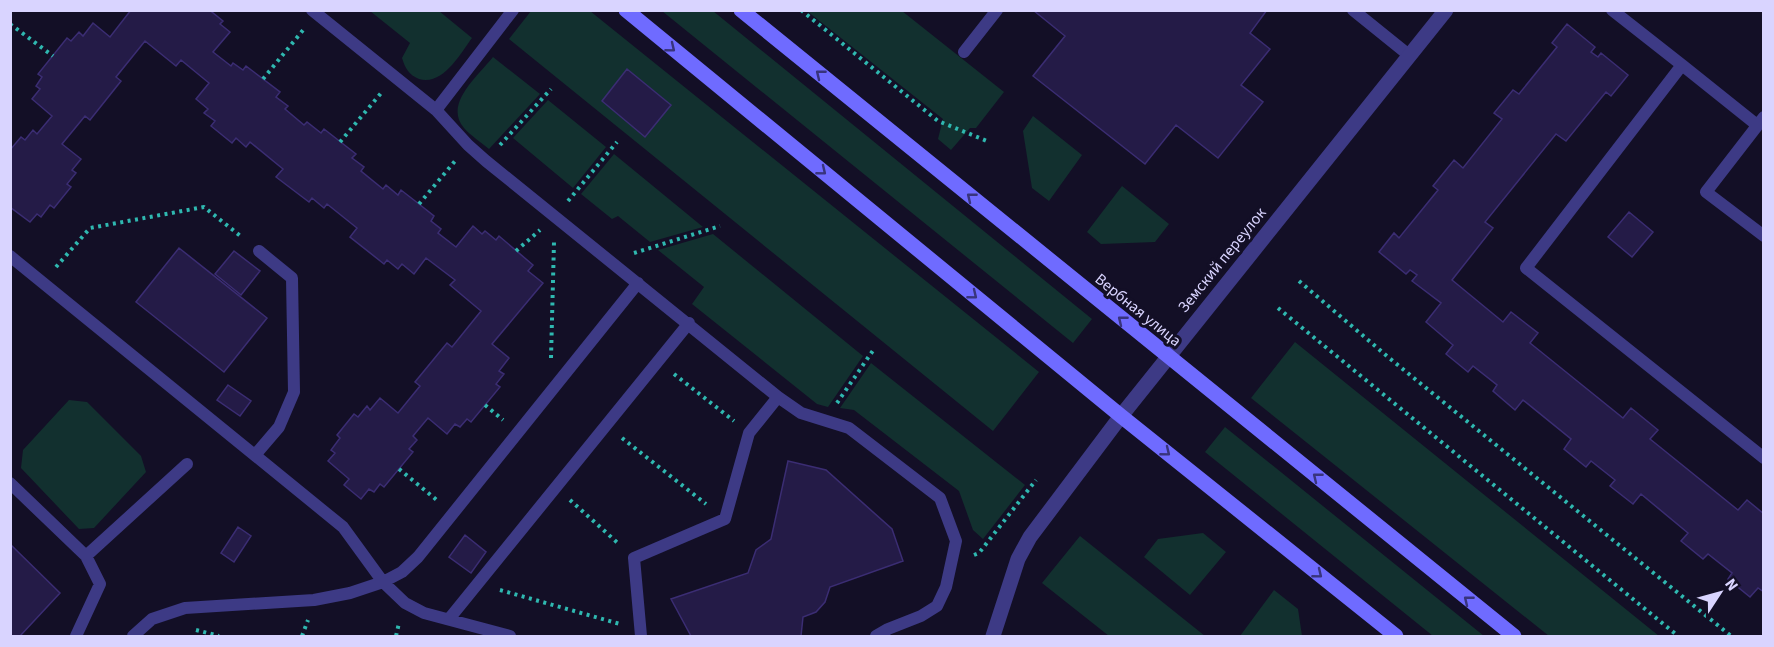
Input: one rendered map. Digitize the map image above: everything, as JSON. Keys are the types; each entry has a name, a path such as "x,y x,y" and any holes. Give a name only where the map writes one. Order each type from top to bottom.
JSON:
{"main road":[{"path":"626,10 1120,416 1396,636"},
{"name":"Вербная улица","path":"741,10 1514,636"}],"street":[{"name":"Земский переулок","path":"993,636 1018,559 1030,537 1120,416 1446,10"}],"lane":[{"path":"436,110 513,10"},
{"path":"963,52 997,10"},
{"path":"1353,10 1410,56"},
{"path":"1612,10 1682,65 1760,121 1706,192 1764,236"},
{"path":"314,12 436,110 468,146 486,161 778,397 801,413 849,428 940,498 956,541 946,587 937,606 921,616 876,636"},
{"path":"1682,65 1526,268 1764,458"},
{"path":"255,455 279,427 294,392 292,278 259,250"},
{"path":"10,256 44,281 343,527 383,582 405,603 424,613 510,636"},
{"path":"133,636 152,619 185,608 314,600 350,593 383,582 402,572 418,557 638,283"},
{"path":"449,620 689,323"},
{"path":"641,633 634,558 725,519 749,433 778,397"},
{"path":"86,556 187,464"},
{"path":"10,483 86,556 100,584 75,636"}],"path":[{"path":"801,10 938,121 987,141"},
{"path":"263,80 314,12"},
{"path":"10,24 53,56"},
{"path":"340,142 395,77"},
{"path":"486,161 551,89"},
{"path":"516,250 555,217 617,142"},
{"path":"419,204 468,146"},
{"path":"44,281 90,228 204,207 259,250"},
{"path":"550,393 555,217"},
{"path":"610,261 720,226"},
{"path":"1299,281 1388,357 1731,636"},
{"path":"1278,308 1678,636"},
{"path":"825,420 874,349"},
{"path":"658,361 749,433"},
{"path":"606,426 725,519"},
{"path":"399,469 453,514"},
{"path":"953,560 979,553 1036,480"},
{"path":"556,488 634,558"},
{"path":"478,583 641,633"}],"green space":[{"path":"370,11 439,11 472,38 443,73 428,80 419,79 408,71 402,58 410,43"},
{"path":"531,11 590,11 1039,372 993,431 509,39"},
{"path":"662,11 713,11 1092,319 1073,343"},
{"path":"807,11 902,11 1004,92 976,128 970,128 951,150 938,139 943,119"},
{"path":"493,57 540,94 489,149 464,128 459,119 458,109 465,90"},
{"path":"548,100 606,147 573,188 513,138"},
{"path":"1033,116 1082,155 1049,201 1032,188 1023,131"},
{"path":"614,154 703,227 650,242 618,216 612,219 581,194"},
{"path":"1122,186 1169,224 1155,242 1101,244 1087,232"},
{"path":"713,234 863,356 828,407 817,404 692,304 704,287 658,250"},
{"path":"1295,342 1659,636 1549,636 1251,398"},
{"path":"871,363 1025,485 983,539 973,530 959,491 854,410 840,408"},
{"path":"69,400 87,402 141,456 146,472 94,528 79,529 21,468 23,450"},
{"path":"1225,427 1484,636 1433,636 1205,452"},
{"path":"1203,533 1226,552 1190,595 1144,557 1158,539"},
{"path":"1080,536 1205,636 1109,636 1042,583"},
{"path":"1274,590 1298,609 1302,636 1240,636"}],"building":[{"path":"131,10 213,10 212,12 223,21 220,24 230,32 213,52 231,66 233,63 243,70 246,66 280,92 276,97 288,106 285,109 304,125 307,122 321,133 324,129 356,154 352,158 364,167 361,171 383,189 386,185 398,195 401,190 434,216 431,221 441,229 438,233 456,247 473,226 482,234 485,231 496,240 499,236 533,265 528,271 543,283 492,344 509,358 499,371 504,374 496,384 500,387 471,422 467,419 460,427 455,424 447,434 428,418 413,436 417,440 409,449 413,452 384,487 380,484 374,492 369,489 361,499 344,485 349,479 328,461 335,453 331,450 340,438 337,435 354,414 358,417 367,406 370,410 380,398 398,413 420,386 415,382 447,343 452,347 481,311 450,285 455,280 426,258 414,274 402,264 398,269 387,260 384,264 350,237 357,228 327,204 324,208 312,198 309,202 276,177 283,169 250,142 246,147 236,138 232,143 211,126 215,121 204,113 208,109 196,99 209,83 181,60 176,66 145,41 116,77 121,81 90,120 85,116 62,144 81,159 72,170 76,173 67,184 71,187 54,208 50,205 41,217 37,214 30,222 10,207 10,150 21,137 25,140 33,130 37,134 52,116 32,99 40,89 36,86 42,77 38,74 67,38 71,41 79,32 83,36 93,23 110,37"},
{"path":"1033,10 1267,10 1250,33 1270,49 1241,85 1263,102 1218,158 1176,125 1145,164 1033,76 1065,36"},
{"path":"1567,24 1595,47 1591,52 1598,57 1601,53 1628,75 1611,96 1606,92 1566,141 1556,134 1485,222 1493,228 1452,280 1503,322 1511,312 1538,333 1530,343 1623,418 1631,408 1658,430 1650,439 1738,510 1747,500 1764,514 1764,592 1758,588 1750,597 1728,579 1732,573 1708,554 1703,559 1681,541 1688,533 1641,494 1633,504 1610,486 1615,480 1591,461 1586,467 1564,449 1571,439 1523,400 1515,410 1493,391 1497,385 1473,366 1468,372 1446,354 1453,345 1426,322 1441,303 1412,281 1417,275 1410,270 1406,274 1379,252 1394,233 1399,238 1438,190 1433,186 1454,160 1463,168 1502,119 1494,113 1513,90 1519,94 1557,47 1552,43"},
{"path":"627,69 671,105 645,137 602,101"},
{"path":"1629,212 1653,232 1632,257 1608,237"},
{"path":"179,248 267,318 224,372 136,302"},
{"path":"234,251 260,271 241,295 215,274"},
{"path":"228,385 251,401 240,416 217,400"},
{"path":"788,461 826,470 892,529 903,561 830,587 825,602 816,612 803,617 801,636 691,636 671,599 748,573 756,550 771,539"},
{"path":"238,527 251,536 234,562 221,553"},
{"path":"465,535 486,552 471,573 449,557"},
{"path":"10,544 60,593 20,636 10,636"}]}
